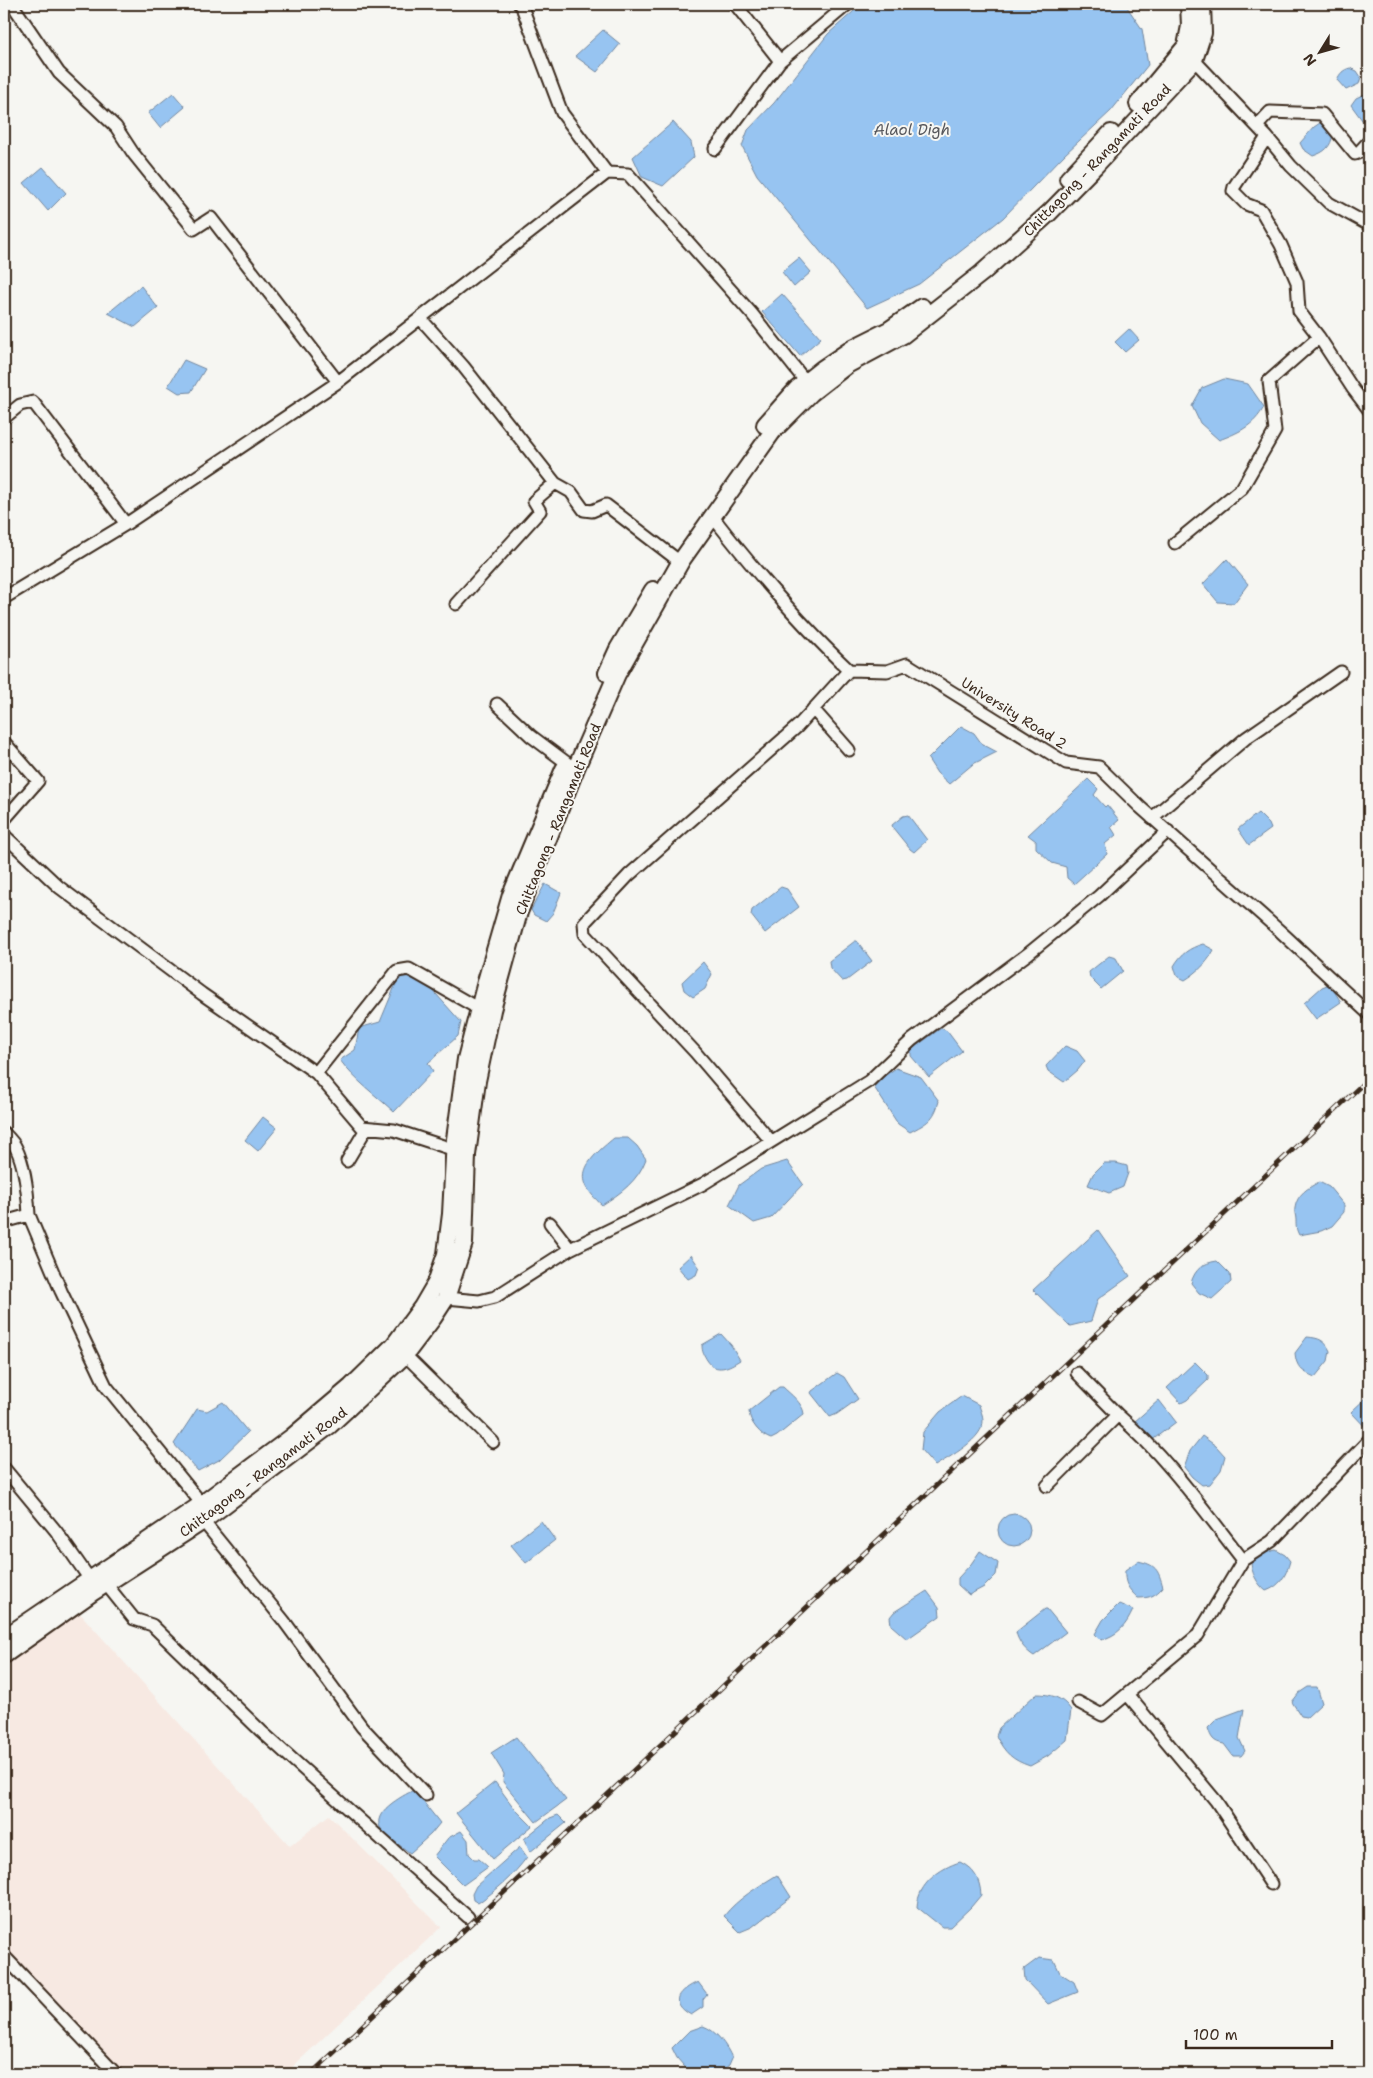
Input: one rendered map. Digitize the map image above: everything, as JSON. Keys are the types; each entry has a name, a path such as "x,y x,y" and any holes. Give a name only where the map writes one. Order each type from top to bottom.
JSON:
{"highway":[{"name":"Chittagong - Rangamati Road","path":"4,1638 89,1578 203,1512 351,1387 394,1345 411,1324 436,1283 446,1254 451,1214 455,1150 466,1059 511,895 618,649 638,613 762,428 797,389 854,348 889,330 944,290 993,251 1053,194 1176,60 1189,39 1191,11 1189,4"},
{"name":"Chittagong - Rangamati Road","path":"4,1655 106,1584 203,1512 330,1425 405,1355 446,1298 464,1243 467,1155 476,1081 492,1010 519,912 576,768 618,674 681,561 773,431 811,393 847,365 903,335 982,273 1049,213 1194,60 1203,34 1202,4"}],"street":[{"path":"12,4 59,73 116,127 133,153 194,229 211,218 338,382"},
{"path":"519,4 522,6 562,113 607,173"},
{"path":"736,4 780,61"},
{"path":"716,149 780,61 848,4"},
{"path":"1194,60 1257,126 1291,166 1329,203 1369,225"},
{"path":"1257,126 1270,112 1322,114 1355,154 1369,141"},
{"path":"1267,137 1233,191 1246,204 1261,210 1281,245 1297,282 1300,311 1352,389 1369,410"},
{"path":"4,598 126,524 338,382 607,173 628,174 752,314 806,382"},
{"path":"420,318 463,366 555,483 571,492 584,510 592,511 606,504 675,558"},
{"path":"1175,543 1242,488 1275,431 1269,381 1318,336"},
{"path":"4,418 20,405 33,402 126,524"},
{"path":"456,604 540,511 534,501 555,483"},
{"path":"713,517 760,577 817,640 850,670 798,726 629,875 584,923 585,934 695,1052 771,1141"},
{"name":"University Road 2","path":"850,670 888,671 907,664 1066,763 1100,767 1152,818 1369,1014"},
{"path":"1152,818 1246,738 1341,672"},
{"path":"497,704 531,736 567,763"},
{"path":"813,709 849,750"},
{"path":"4,742 38,781 4,820"},
{"path":"446,1298 479,1301 495,1297 570,1250 703,1184 869,1081 912,1040 1029,953 1099,896 1168,831"},
{"path":"4,834 59,887 202,994 316,1074 359,1124 366,1129 382,1128 394,1130 455,1150"},
{"path":"316,1074 397,971 409,969 479,1009"},
{"path":"347,1161 366,1129"},
{"path":"4,1133 16,1148 21,1162 28,1197 29,1215 61,1291 106,1386 203,1512 362,1727 426,1795"},
{"path":"4,1222 29,1215"},
{"path":"550,1223 570,1250"},
{"path":"405,1355 493,1442"},
{"path":"1077,1373 1118,1415 1137,1431 1191,1494 1243,1560"},
{"path":"1047,1486 1118,1415"},
{"path":"1078,1702 1102,1715 1198,1635 1243,1560 1272,1541 1369,1440"},
{"path":"4,1468 56,1531 89,1578"},
{"path":"106,1584 134,1619 152,1626 261,1730 468,1917"},
{"path":"1127,1694 1216,1801 1271,1884"},
{"path":"4,1956 116,2074"}],"shaded area":[{"path":"77,1610 290,1846 329,1815 441,1927 285,2074 115,2074 4,1953 4,1664"}],"water":[{"name":"Alaol Digh","path":"862,4 1125,4 1142,29 1148,65 1111,111 1064,155 1003,218 919,284 867,308 757,175 742,146 748,130 774,103 828,34"},
{"path":"603,30 620,44 597,72 575,56"},
{"path":"1350,68 1357,71 1361,77 1359,84 1346,90 1337,80 1342,72"},
{"path":"173,93 185,107 160,128 148,113"},
{"path":"1365,94 1369,96 1369,122 1365,124 1351,105 1356,98"},
{"path":"673,122 691,142 694,157 663,186 642,177 633,157"},
{"path":"1320,123 1324,124 1333,134 1332,139 1327,148 1313,156 1303,149 1300,143"},
{"path":"43,167 66,193 48,211 24,183"},
{"path":"799,258 811,272 794,287 782,272"},
{"path":"141,286 158,308 135,327 108,313"},
{"path":"782,294 821,338 800,356 762,312"},
{"path":"1129,329 1139,340 1125,352 1115,342"},
{"path":"184,360 205,369 191,392 179,393 168,386"},
{"path":"1224,379 1248,384 1264,407 1260,414 1245,428 1219,440 1200,423 1192,406 1202,388"},
{"path":"1227,559 1248,584 1234,603 1218,602 1203,584"},
{"path":"961,726 974,733 982,744 997,752 973,764 949,784 937,773 928,759"},
{"path":"1088,779 1098,789 1094,795 1105,807 1107,805 1119,820 1111,827 1116,835 1105,844 1107,854 1074,884 1067,878 1066,867 1052,863 1036,848 1036,841 1028,835"},
{"path":"1258,813 1269,824 1271,829 1249,845 1238,829"},
{"path":"908,815 927,840 914,852 892,825 903,816"},
{"path":"545,884 561,893 553,913 546,921 534,915 531,910"},
{"path":"781,887 787,889 799,907 765,933 751,915 752,910"},
{"path":"857,941 872,961 847,980 842,981 830,968 829,961"},
{"path":"1203,944 1214,950 1205,963 1185,980 1177,976 1174,966 1180,958 1194,947"},
{"path":"1109,956 1116,958 1123,971 1101,989 1090,978 1089,972"},
{"path":"703,962 712,974 705,989 693,997 684,990 682,982"},
{"path":"400,974 428,985 461,1022 458,1036 428,1063 433,1071 394,1112 358,1081 340,1060 355,1050 359,1028 380,1022"},
{"path":"1327,985 1332,988 1341,1002 1316,1019 1304,1003 1322,987"},
{"path":"941,1028 947,1031 962,1051 929,1077 911,1056 911,1050"},
{"path":"1065,1046 1077,1051 1085,1061 1064,1082 1048,1071 1046,1066"},
{"path":"896,1068 921,1077 939,1101 932,1117 910,1132 898,1124 874,1087 883,1077"},
{"path":"263,1117 277,1128 258,1151 245,1140"},
{"path":"614,1138 628,1138 637,1146 646,1159 634,1180 602,1205 586,1186 584,1178 589,1162"},
{"path":"787,1161 803,1184 771,1218 754,1223 729,1205 739,1185 761,1169"},
{"path":"1104,1163 1116,1163 1127,1166 1128,1173 1123,1187 1109,1193 1088,1185 1093,1174"},
{"path":"1319,1182 1329,1187 1344,1205 1344,1212 1332,1226 1321,1231 1299,1235 1296,1228 1296,1203 1304,1192"},
{"path":"1098,1230 1130,1276 1098,1299 1091,1321 1070,1326 1033,1290"},
{"path":"691,1255 699,1267 696,1275 688,1279 678,1267"},
{"path":"1217,1261 1230,1274 1231,1282 1212,1299 1199,1293 1191,1283 1200,1268 1208,1263"},
{"path":"721,1334 731,1345 740,1360 727,1367 718,1368 714,1367 707,1360 702,1345"},
{"path":"1307,1337 1321,1340 1330,1351 1328,1361 1315,1377 1300,1368 1295,1353"},
{"path":"1195,1362 1208,1375 1208,1380 1187,1400 1181,1403 1167,1388"},
{"path":"837,1373 844,1377 858,1399 830,1417 811,1393"},
{"path":"779,1387 783,1387 796,1399 804,1414 771,1439 763,1435 756,1428 751,1420 749,1411"},
{"path":"1369,1395 1369,1430 1368,1430 1351,1412"},
{"path":"962,1396 979,1405 983,1418 982,1427 965,1447 935,1466 921,1450 923,1432 940,1412"},
{"path":"1159,1400 1176,1422 1151,1441 1134,1422"},
{"path":"223,1402 248,1432 219,1460 198,1471 174,1444 197,1409 207,1411"},
{"path":"1202,1436 1216,1446 1225,1456 1221,1470 1210,1484 1202,1485 1184,1467 1190,1451"},
{"path":"1014,1514 1026,1518 1030,1530 1026,1542 1014,1546 1002,1542 998,1530 1002,1518"},
{"path":"541,1521 555,1540 526,1563 511,1545"},
{"path":"1276,1550 1285,1555 1290,1561 1282,1580 1266,1591 1255,1578 1251,1561 1264,1553"},
{"path":"980,1551 998,1563 996,1575 984,1587 969,1595 958,1585 958,1578"},
{"path":"1138,1561 1153,1566 1160,1576 1163,1587 1157,1593 1146,1598 1138,1598 1129,1589 1125,1579 1125,1570"},
{"path":"927,1591 939,1607 940,1616 907,1639 891,1625 890,1617 894,1612"},
{"path":"1119,1604 1133,1610 1117,1633 1101,1640 1095,1634 1103,1620"},
{"path":"1045,1609 1066,1632 1034,1656 1023,1646 1016,1632"},
{"path":"1308,1687 1317,1687 1322,1703 1307,1717 1301,1716 1292,1702 1299,1693"},
{"path":"1036,1694 1056,1697 1071,1710 1067,1740 1048,1756 1030,1766 1010,1755 996,1736 999,1728"},
{"path":"1244,1709 1239,1738 1245,1751 1241,1756 1233,1756 1224,1744 1213,1739 1208,1728 1217,1719"},
{"path":"516,1737 566,1800 536,1822 503,1782 504,1774 491,1753"},
{"path":"495,1782 514,1808 532,1826 493,1859 456,1813"},
{"path":"414,1790 440,1823 410,1853 387,1835 381,1829 379,1823 383,1811 402,1796"},
{"path":"558,1815 566,1823 530,1852 524,1839 550,1818"},
{"path":"461,1831 468,1840 469,1854 474,1859 479,1859 488,1867 463,1885 434,1856 448,1838"},
{"path":"520,1847 527,1857 516,1870 498,1888 478,1903 473,1900 472,1894 476,1886"},
{"path":"960,1862 975,1875 981,1895 950,1927 942,1927 917,1907 918,1899 921,1891 931,1878 945,1868"},
{"path":"777,1875 791,1897 752,1927 740,1932 724,1916 742,1898"},
{"path":"1039,1958 1054,1960 1060,1973 1074,1982 1078,1992 1048,2004 1025,1980 1024,1969"},
{"path":"698,1982 707,1994 703,1999 703,2007 691,2015 684,2010 678,2001 686,1989"},
{"path":"703,2026 720,2039 732,2058 729,2065 718,2074 691,2074 677,2058 672,2048 689,2031"}],"railway":[{"path":"311,2074 1369,1078"}]}
